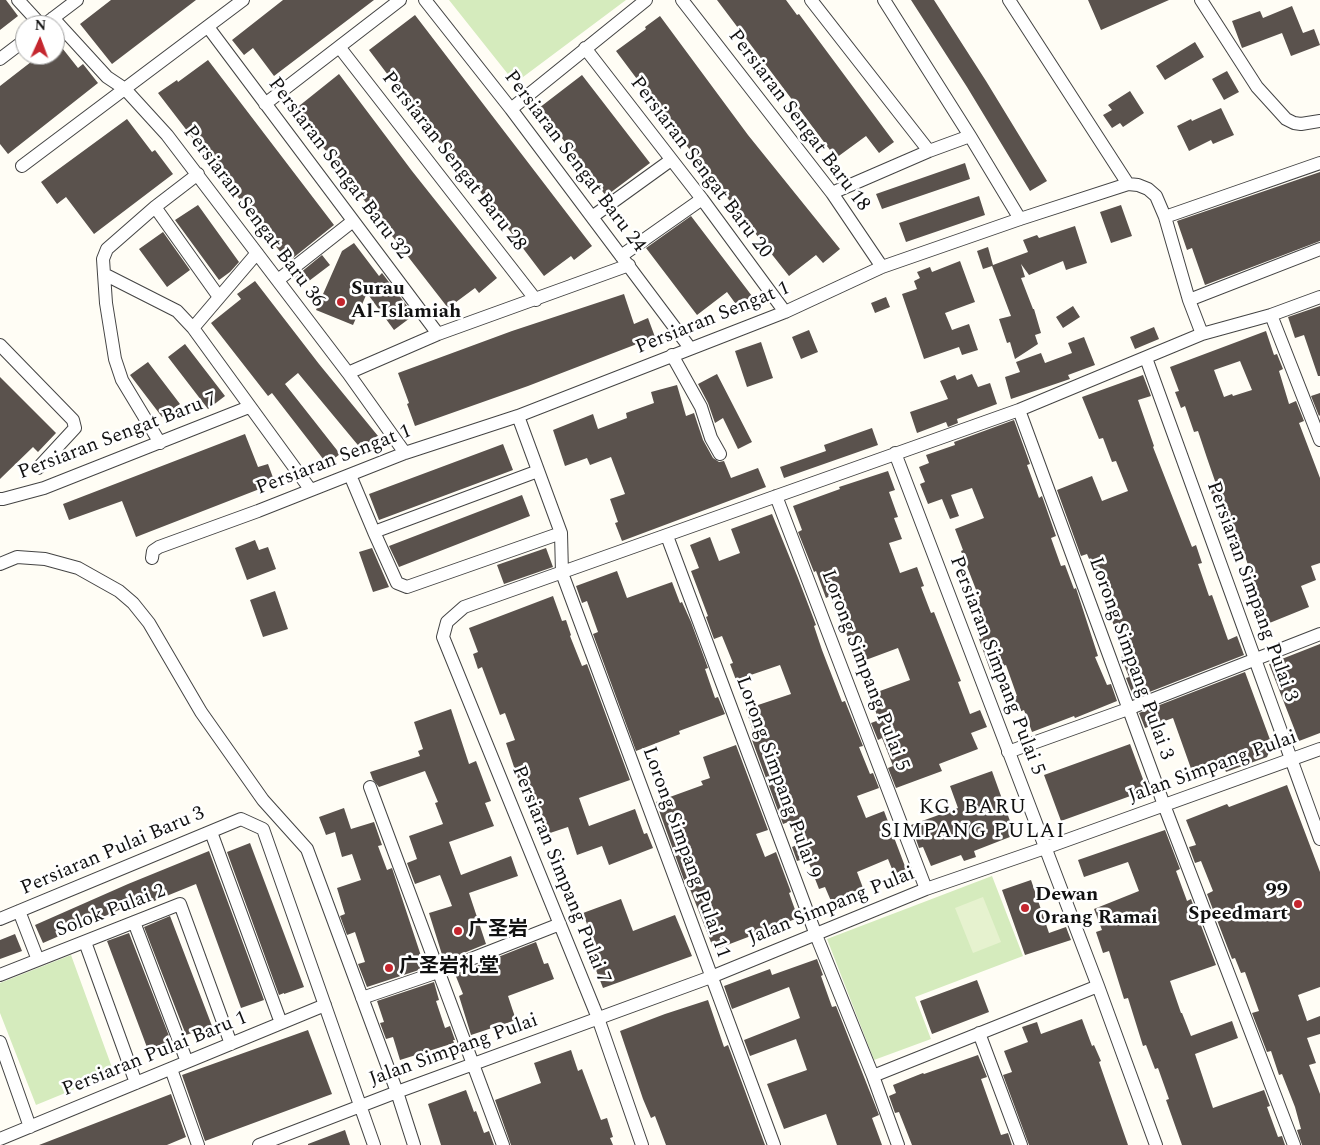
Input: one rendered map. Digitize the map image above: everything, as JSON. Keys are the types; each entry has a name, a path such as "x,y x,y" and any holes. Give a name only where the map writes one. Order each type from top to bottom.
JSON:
{"street":[{"name":"Persiaran Sengat Baru 36","path":"18,0 36,15"},
{"path":"57,15 77,0"},
{"path":"22,166 243,0"},
{"path":"265,104 400,0"},
{"name":"Persiaran Sengat Baru 24","path":"425,0 511,109 690,348"},
{"path":"511,109 646,0"},
{"name":"Persiaran Sengat Baru 18","path":"682,0 832,193 882,267"},
{"path":"811,0 929,151"},
{"path":"884,0 1020,219"},
{"path":"1009,0 1128,184 1148,189 1156,196 1165,217 1189,300 1202,334"},
{"path":"1201,0 1257,87 1286,119 1301,124 1320,121"},
{"name":"Persiaran Sengat Baru 32","path":"208,27 438,334"},
{"name":"Persiaran Sengat Baru 36","path":"65,40 107,77 125,89 167,135 348,373 405,453"},
{"path":"0,59 15,48"},
{"name":"Persiaran Sengat Baru 28","path":"340,48 536,300"},
{"name":"Persiaran Sengat Baru 20","path":"585,48 702,199 785,312"},
{"path":"832,193 929,151 970,136"},
{"path":"592,217 672,160"},
{"path":"1165,217 1320,163"},
{"path":"160,443 122,380 115,359 106,303 102,259 107,248 154,207 198,174"},
{"name":"Persiaran Sengat 1","path":"152,558 153,551 159,547 405,453 518,416 785,312 882,267 1128,184"},
{"path":"348,373 438,334 536,300 625,261 702,199"},
{"path":"154,207 219,297"},
{"path":"278,280 353,221"},
{"path":"1189,300 1320,249"},
{"path":"193,328 257,253"},
{"path":"104,274 176,311 193,328 310,489"},
{"path":"562,573 1019,410 1202,334 1271,315 1320,297"},
{"path":"1271,315 1320,440"},
{"path":"0,345 73,420 75,428 38,468"},
{"path":"672,355 701,407 720,454"},
{"name":"Persiaran Simpang Pulai 3","path":"1146,358 1320,839"},
{"name":"Persiaran Sengat Baru 7","path":"0,499 3,500 44,488 249,407"},
{"name":"Lorong Simpang Pulai 3","path":"1019,410 1128,709 1294,1145"},
{"name":"Lorong Simpang Pulai 11","path":"518,416 560,533 562,573 774,1145"},
{"name":"Persiaran Simpang Pulai 5","path":"895,453 1098,986 1156,1145"},
{"path":"374,532 538,471"},
{"path":"350,474 397,583 407,587 560,533"},
{"name":"Lorong Simpang Pulai 5","path":"776,496 926,889"},
{"name":"Lorong Simpang Pulai 9","path":"667,536 816,935 873,1076 898,1145"},
{"path":"0,564 17,556 45,559 78,568 99,578 119,591 133,603 149,623 201,712 263,800 307,849 397,1092 414,1145"},
{"name":"Persiaran Simpang Pulai 7","path":"562,573 464,607 447,622 443,637 598,1018 642,1145"},
{"path":"1008,752 1255,661 1320,634"},
{"name":"Jalan Simpang Pulai","path":"259,1145 397,1092 711,977 926,889 1320,749"},
{"path":"370,787 503,1145"},
{"name":"Persiaran Pulai Baru 3","path":"0,919 240,819 263,829 325,1005"},
{"path":"211,832 281,1023"},
{"name":"Solok Pulai 2","path":"0,975 181,905 231,1044"},
{"path":"19,911 38,960"},
{"path":"134,922 187,1062"},
{"path":"362,998 438,972 560,924"},
{"path":"85,942 136,1083"},
{"path":"873,1076 1098,986"},
{"path":"325,1005 374,1145"},
{"name":"Persiaran Pulai Baru 1","path":"0,1139 325,1005"},
{"path":"979,1033 1021,1145"},
{"path":"0,1042 30,1127"},
{"path":"171,1069 198,1145"}],"green space":[{"path":"449,0 626,0 515,83"},
{"path":"992,876 1023,956 915,997 931,1039 874,1060 827,939"},
{"path":"983,897 1001,942 973,953 955,908"},
{"path":"71,955 114,1073 36,1105 0,1013 0,983"}],"building":[{"path":"0,0 6,0 17,15 0,30"},
{"path":"111,0 196,0 112,64 80,24"},
{"path":"283,0 374,0 274,76 253,48 244,55 232,40"},
{"path":"717,0 786,0 797,15 799,14 894,142 879,153 866,136 836,158"},
{"path":"911,0 934,0 1047,181 1030,191 967,87"},
{"path":"1088,0 1169,0 1101,30"},
{"path":"1292,6 1303,33 1314,29 1320,45 1291,56 1282,33 1242,48 1232,21 1260,11 1263,18"},
{"path":"415,15 592,246 574,260 571,256 544,276 450,152 448,154 369,50"},
{"path":"660,16 748,135 840,249 823,263 816,255 789,276 699,162 616,51"},
{"path":"1195,42 1204,57 1165,80 1156,66"},
{"path":"65,52 78,68 83,64 98,83 8,154 0,144 0,86 27,65 65,65"},
{"path":"208,60 334,225 288,262 158,93 177,80 178,82"},
{"path":"1227,71 1239,92 1224,100 1212,79"},
{"path":"339,74 412,171 497,278 479,293 475,288 448,308 294,110"},
{"path":"582,75 650,163 606,196 539,108"},
{"path":"1130,91 1144,113 1123,127 1120,123 1112,128 1103,115 1112,110 1108,105"},
{"path":"1221,108 1234,135 1213,144 1211,140 1189,151 1177,126"},
{"path":"127,119 152,152 155,150 173,174 94,234 66,197 57,204 41,182"},
{"path":"965,163 970,179 882,209 876,194"},
{"path":"1320,172 1320,241 1205,285 1192,248 1187,250 1177,221"},
{"path":"979,196 985,215 906,242 899,223"},
{"path":"198,205 239,262 219,280 175,220"},
{"path":"1121,205 1132,236 1111,243 1100,212"},
{"path":"691,216 752,296 738,307 727,292 697,315 646,248"},
{"path":"1075,226 1087,263 1066,270 1063,261 1029,275 1021,264 1025,277 1021,278 1034,309 1041,333 1035,335 1038,344 1015,359 1010,342 1007,343 999,319 1011,316 992,266 983,269 977,251 988,247 993,265 1028,252 1023,240 1037,235 1039,238"},
{"path":"163,232 190,270 167,287 139,249"},
{"path":"354,243 379,276 382,273 414,315 394,330 367,293 353,325 316,310 342,251"},
{"path":"322,255 330,265 301,287 294,278"},
{"path":"960,261 975,302 945,313 952,330 969,324 978,350 962,355 959,347 924,359 902,294 917,289 914,281 920,278 917,272 930,267 932,272"},
{"path":"255,281 378,436 362,450 298,373 285,384 340,454 327,464 272,393 268,396 211,323 241,299 237,294"},
{"path":"624,294 634,324 648,318 655,337 528,386 415,426 398,373 512,331"},
{"path":"886,297 890,307 875,313 871,303"},
{"path":"1073,306 1080,317 1063,328 1056,317"},
{"path":"1320,306 1320,376 1318,376 1304,335 1295,338 1288,317"},
{"path":"1154,327 1159,339 1135,349 1130,337"},
{"path":"809,330 818,352 801,359 792,337"},
{"path":"1266,331 1274,355 1277,354 1283,369 1279,371 1289,404 1296,401 1304,421 1299,423 1320,478 1320,563 1311,566 1316,580 1301,586 1309,607 1267,624 1249,577 1252,576 1242,548 1234,552 1228,535 1233,533 1222,505 1217,507 1209,487 1216,484 1198,431 1194,432 1185,406 1181,408 1175,392 1179,391 1170,367","holes":["1240,361 1252,390 1224,397 1214,370"]},
{"path":"1084,337 1095,365 1068,375 1070,379 1011,399 1005,377 1020,372 1016,362 1041,353 1045,363 1072,353 1068,343"},
{"path":"761,342 773,378 747,387 735,351"},
{"path":"185,344 225,396 208,409 168,357"},
{"path":"148,362 180,404 162,417 130,375"},
{"path":"717,374 752,442 738,449 723,418 715,423 708,403 698,384"},
{"path":"972,374 978,387 990,383 997,404 957,419 958,423 948,427 946,422 917,433 910,412 948,399 940,381 955,375 957,380"},
{"path":"1143,375 1151,396 1138,400 1153,447 1192,547 1196,545 1202,563 1198,564 1209,596 1212,595 1228,640 1237,636 1244,655 1134,698 1126,678 1129,677 1121,657 1125,656 1107,607 1109,606 1087,554 1081,556 1057,490 1092,476 1102,501 1128,491 1116,461 1112,462 1103,438 1099,439 1082,397"},
{"path":"0,377 56,433 38,452 33,447 0,479"},
{"path":"677,385 686,416 694,413 703,440 713,458 719,462 724,461 731,478 758,468 766,487 622,541 615,523 618,522 610,499 625,494 611,457 590,465 587,458 565,466 553,430 593,414 598,429 627,418 626,413 654,403 651,392"},
{"path":"1320,393 1320,415 1319,416 1311,396"},
{"path":"1014,420 1030,464 1027,465 1039,498 1042,496 1056,536 1051,538 1061,566 1065,565 1074,589 1076,588 1098,656 1095,657 1107,685 1111,684 1117,701 1075,718 1074,716 1032,732 1024,710 1019,712 1014,697 1017,696 1006,665 990,670 974,625 981,622 973,603 980,600 961,551 963,550 955,529 984,518 972,488 951,495 959,516 950,519 942,499 928,504 920,484 925,482 919,467 929,463 926,455 955,445 954,442"},
{"path":"872,428 878,445 784,478 780,467 826,451 824,445"},
{"path":"245,434 258,467 268,464 275,483 136,537 122,501 69,520 63,504"},
{"path":"503,444 513,470 379,520 369,494"},
{"path":"888,471 895,490 889,492 898,517 894,518 902,539 889,543 900,573 917,567 924,586 921,587 931,613 934,612 961,681 958,682 970,714 980,710 987,727 971,733 978,749 939,764 942,771 896,788 888,768 893,766 882,738 878,740 871,723 879,720 869,695 910,680 898,648 855,664 849,648 852,647 839,616 830,596 826,598 798,532 802,530 793,506 840,489 839,487"},
{"path":"522,495 530,516 399,567 389,546"},
{"path":"772,514 816,625 814,626 822,650 842,702 845,701 863,746 859,747 870,774 873,773 879,788 857,796 866,818 884,811 906,869 894,874 888,859 857,872 863,888 831,901 825,887 819,889 807,858 797,861 792,847 799,844 791,821 783,824 752,740 755,738 746,709 791,694 780,665 736,680 730,664 733,663 722,636 714,639 706,617 708,616 691,571 699,568 690,545 710,537 719,561 740,553 731,529"},
{"path":"255,540 259,550 268,547 276,569 247,580 235,548"},
{"path":"372,548 389,587 373,592 359,552"},
{"path":"546,548 553,567 504,584 497,565"},
{"path":"617,571 627,598 672,582 680,603 682,602 691,622 708,668 705,669 715,698 718,697 725,714 679,731 680,734 636,751 593,634 598,632 587,601 582,603 576,586"},
{"path":"275,591 288,629 263,637 250,600"},
{"path":"553,596 562,621 566,620 582,666 587,664 630,780 579,798 589,826 635,809 644,834 647,833 653,848 609,865 602,846 577,855 568,827 544,835 536,811 534,812 525,788 522,789 506,743 515,740 505,713 500,715 482,667 478,669 473,654 478,652 469,628"},
{"path":"1320,644 1320,733 1299,741 1269,664"},
{"path":"1245,672 1272,745 1267,757 1226,772 1224,767 1194,777 1173,718 1145,728 1139,713"},
{"path":"451,709 469,764 476,761 491,801 485,803 494,826 449,842 461,875 511,856 518,876 469,893 486,944 444,961 429,913 452,906 440,875 415,884 407,863 417,859 409,836 443,824 435,803 438,802 425,771 379,787 373,780 370,772 420,756 418,751 423,749 414,722"},
{"path":"1130,744 1147,790 1061,821 1044,775"},
{"path":"736,745 768,830 756,834 765,857 776,852 791,892 789,893 798,918 714,950 686,879 684,880 656,802 703,785 701,781 710,778 703,757"},
{"path":"992,771 1015,835 974,851 976,857 964,861 961,855 931,866 923,847 919,848 911,825 958,808 950,786"},
{"path":"1287,785 1320,872 1320,987 1298,995 1307,1021 1320,1016 1320,1034 1307,1038 1316,1063 1309,1065 1320,1094 1320,1145 1302,1145 1297,1130 1301,1129 1295,1107 1282,1074 1279,1075 1271,1051 1267,1052 1252,1013 1259,1011 1245,972 1241,973 1235,958 1232,959 1207,894 1213,891 1201,861 1195,863 1189,847 1196,845 1186,820 1227,804 1229,807"},
{"path":"344,808 351,829 374,822 382,845 378,846 387,870 392,868 425,968 367,987 358,964 365,962 355,932 347,935 340,916 345,914 337,888 361,880 352,854 342,857 335,832 326,835 319,817"},
{"path":"1165,830 1180,869 1176,871 1187,901 1191,899 1216,965 1170,981 1181,1013 1191,1036 1232,1021 1238,1038 1195,1054 1213,1108 1264,1090 1270,1106 1267,1107 1278,1137 1282,1136 1285,1145 1182,1145 1166,1100 1169,1099 1158,1068 1155,1069 1146,1045 1143,1046 1128,998 1124,999 1109,951 1103,953 1096,932 1102,930 1094,909 1139,891 1128,862 1084,877 1078,860"},
{"path":"250,843 304,987 284,994 279,995 227,852"},
{"path":"209,851 264,1000 241,1008 196,884 137,908 135,903 43,943 35,925"},
{"name":"Dewan Orang Ramai","path":"1031,880 1049,933 1066,927 1071,940 1025,955 1002,890"},
{"path":"621,899 633,931 675,915 692,956 603,988 584,945 593,941 583,913"},
{"path":"170,916 212,1026 186,1035 144,927"},
{"path":"129,933 171,1041 148,1050 107,941"},
{"path":"15,934 22,951 0,959 0,940"},
{"path":"536,942 544,964 548,963 554,979 508,996 516,1020 471,1035 459,996 463,994 455,974"},
{"path":"817,959 832,1007 836,1006 879,1115 872,1118 882,1145 837,1145 826,1114 784,1129 767,1084 807,1070 796,1039 750,1056 744,1040 800,1018 789,987 732,1009 724,986 770,969 772,975"},
{"path":"977,980 989,1012 932,1034 920,1001"},
{"path":"434,982 439,1000 436,1001 445,1028 450,1026 455,1040 453,1040 454,1043 400,1060 393,1037 386,1039 380,1023 384,1022 377,1001"},
{"path":"708,1000 724,1047 728,1045 765,1145 666,1145 655,1116 651,1118 643,1099 620,1031"},
{"path":"1082,1019 1092,1046 1094,1045 1101,1061 1099,1062 1128,1145 1029,1145 1003,1075 1012,1072 1004,1051 1028,1042 1022,1027 1037,1022 1041,1034"},
{"path":"308,1030 332,1094 205,1141 182,1075"},
{"path":"571,1050 578,1071 582,1069 601,1120 607,1118 613,1137 610,1138 613,1145 511,1145 495,1100 541,1083 534,1063"},
{"path":"978,1055 987,1077 981,1079 1001,1135 1008,1133 1012,1145 912,1145 899,1112 895,1113 889,1096 896,1093 893,1085"},
{"path":"466,1090 484,1133 489,1131 494,1145 441,1145 428,1104"},
{"path":"171,1094 186,1137 167,1145 39,1145"},
{"path":"345,1130 350,1145 308,1145 308,1144"}],"place":[{"name":"Surau Al-Islamiah","path":"341,302"},
{"name":"99 Speedmart","path":"1298,904"},
{"name":"Dewan Orang Ramai","path":"1025,908"},
{"name":"广圣岩","path":"458,931"},
{"name":"广圣岩礼堂","path":"389,968"}],"district":[{"name":"KG. BARU SIMPANG PULAI","path":"973,821"}]}
